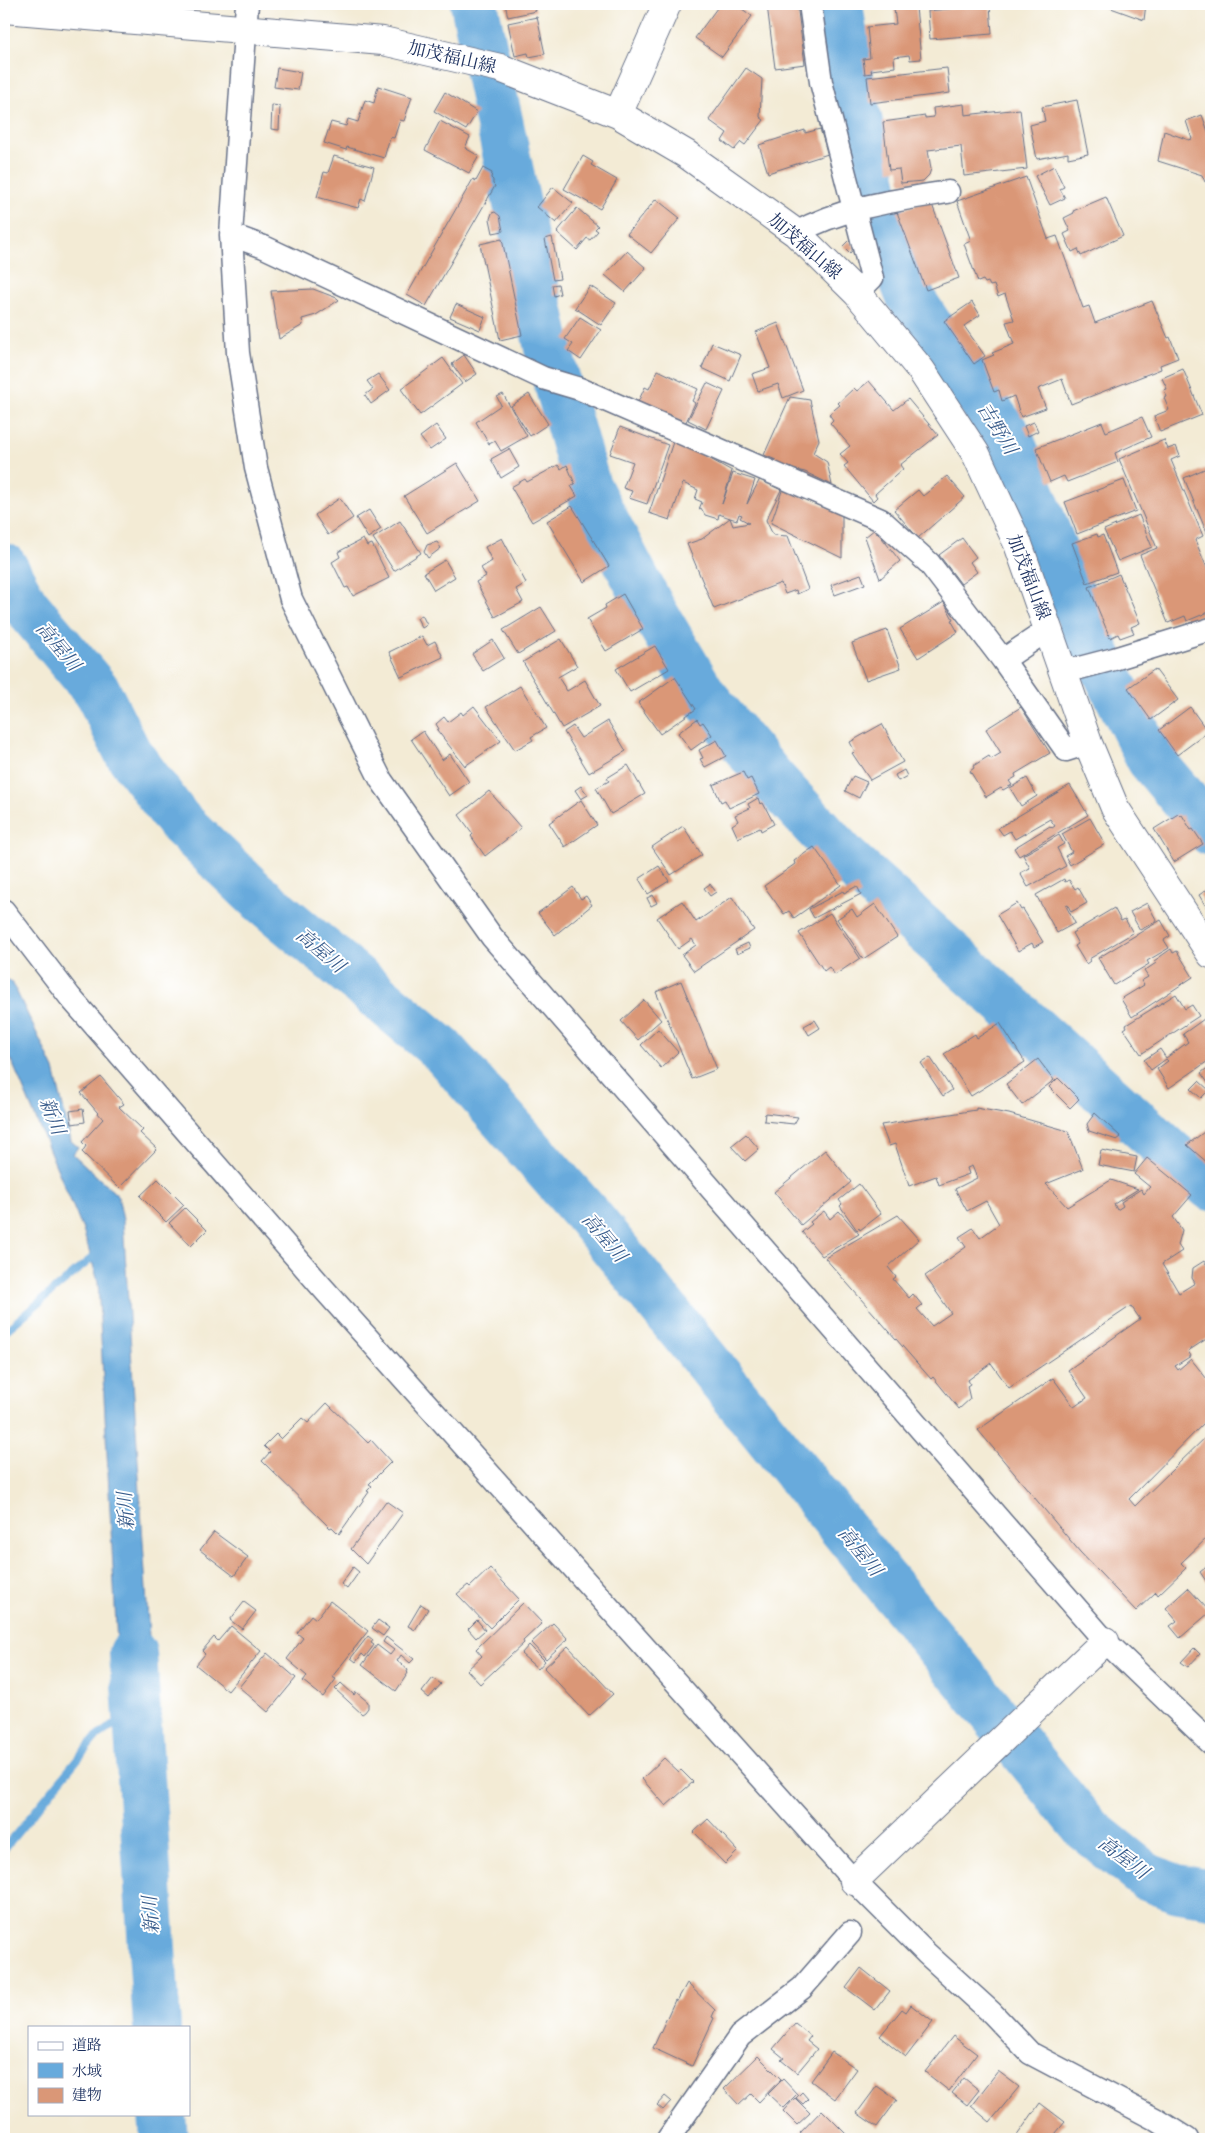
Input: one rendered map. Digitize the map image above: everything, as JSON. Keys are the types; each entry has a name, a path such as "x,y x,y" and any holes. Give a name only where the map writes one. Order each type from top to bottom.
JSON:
{"main road":[{"path":"618,114 667,4"},
{"name":"加茂福山線","path":"4,9 246,17 383,41 500,68 618,114 686,154 796,233 857,293 921,370 976,454 1018,544 1049,629 1074,669 1088,743 1116,808 1211,954"},
{"path":"854,1881 1105,1641"}],"street":[{"path":"810,4 821,82 860,208 872,278 857,293"},
{"path":"246,17 231,235 238,353 256,468 291,599 381,780 492,938 1105,1641 1211,1743"},
{"path":"796,233 817,221 860,208 892,200 948,192"},
{"path":"231,235 264,247 543,378 580,389 881,520 929,563 1003,660 1066,750 1088,743"},
{"path":"1003,660 1049,629"},
{"path":"1074,669 1114,659 1211,629"},
{"path":"4,911 70,997 315,1279 854,1881 926,1953 992,2013 1030,2054 1157,2120 1187,2139"},
{"path":"668,2139 740,2036 802,1988 850,1933"}],"water":[{"path":"4,978 12,982 54,1069 71,1141 78,1147 73,1154 118,1196 123,1220 154,1717 121,1720 98,1282 83,1230 4,1043"}],"building":[{"path":"505,4 534,4 536,11 508,17"},
{"path":"720,4 735,4 752,16 722,57 695,38"},
{"path":"797,4 805,64 775,68 767,5"},
{"path":"919,4 939,4 939,6 919,8"},
{"path":"1100,4 1146,4 1144,20"},
{"path":"990,5 992,34 930,39 928,11"},
{"path":"916,7 921,59 910,60 909,55 894,57 895,67 871,70 872,73 865,74 863,59 870,58 867,27 896,24 894,9"},
{"path":"537,17 545,54 529,57 528,53 515,56 508,23"},
{"path":"277,68 301,72 298,90 274,87"},
{"path":"746,68 762,79 760,117 764,120 745,145 741,142 734,150 722,141 727,133 709,120"},
{"path":"947,68 950,93 870,103 867,77"},
{"path":"378,86 412,97 404,121 400,120 394,138 390,137 384,158 347,147 346,150 324,143 331,122 346,126 348,119 358,122 365,100 374,103"},
{"path":"445,92 477,112 466,130 434,111"},
{"path":"1077,100 1088,154 1068,158 1068,153 1037,159 1030,125 1045,121 1042,107"},
{"path":"964,104 965,115 1020,109 1027,169 964,176 961,146 928,150 931,169 929,175 923,181 901,183 899,169 889,170 883,122 925,116 925,118 934,117 933,108"},
{"path":"272,105 280,106 279,130 271,129"},
{"path":"1202,115 1209,134 1211,133 1211,180 1205,182 1202,175 1158,161 1164,131 1189,140 1192,139 1186,121"},
{"path":"440,121 470,137 465,148 479,156 469,173 425,150"},
{"path":"820,129 828,154 768,173 759,145 805,130 805,133"},
{"path":"334,156 374,167 365,201 361,199 358,208 317,197 324,172 328,173"},
{"path":"583,156 593,162 591,165 617,180 600,209 564,189"},
{"path":"1054,166 1064,187 1060,189 1065,198 1050,205 1035,176"},
{"path":"483,168 492,173 491,178 495,186 426,306 407,295 473,179 476,181"},
{"path":"1026,177 1048,239 1057,236 1083,308 1089,306 1095,323 1152,301 1178,358 1160,365 1161,369 1071,404 1062,379 1038,389 1046,408 1021,417 1014,396 1002,401 999,390 994,392 982,360 994,355 992,353 1014,344 1006,322 1014,320 1005,294 998,297 994,285 990,286 988,282 985,283 983,280 978,282 964,244 971,241 957,201"},
{"path":"553,187 573,203 556,223 537,207"},
{"path":"1106,197 1123,236 1081,256 1078,249 1072,252 1064,234 1070,231 1064,218 1074,213 1073,211"},
{"path":"656,199 680,218 651,253 627,234"},
{"path":"930,199 959,278 926,290 897,212"},
{"path":"577,208 598,226 595,229 598,231 590,240 587,238 577,250 557,232"},
{"path":"495,212 500,216 503,231 493,233 490,219 492,213"},
{"path":"552,237 560,279 553,280 545,239"},
{"path":"502,239 522,335 500,340 480,244"},
{"path":"849,240 855,247 850,253 843,246"},
{"path":"627,251 646,268 625,292 605,275"},
{"path":"558,284 560,294 554,296 552,285"},
{"path":"590,286 616,303 601,325 575,308"},
{"path":"313,289 339,300 316,315 302,319 303,325 279,339 271,291"},
{"path":"972,302 980,315 964,326 985,356 974,364 944,321"},
{"path":"456,304 485,317 480,330 450,317"},
{"path":"580,317 601,330 581,360 568,351 573,344 565,339"},
{"path":"778,323 803,390 783,398 778,384 758,391 752,374 770,368 756,332"},
{"path":"712,343 741,355 730,381 702,368"},
{"path":"464,355 477,374 465,382 452,364"},
{"path":"443,358 462,384 420,415 401,389"},
{"path":"1183,369 1202,415 1160,432 1154,416 1169,410 1164,398 1167,397 1164,390 1167,389 1162,378"},
{"path":"658,370 698,389 692,401 695,403 685,424 638,402 645,387 649,389"},
{"path":"378,374 390,390 371,404 365,395 373,389 367,381"},
{"path":"869,381 894,410 908,399 938,435 900,465 903,469 875,494 877,497 873,501 844,466 848,463 840,454 850,446 830,423 833,420 829,414 840,405 838,403 854,388 857,391"},
{"path":"707,383 724,391 706,429 688,420"},
{"path":"503,394 527,436 501,451 495,441 489,444 476,422 501,405 497,397"},
{"path":"529,394 548,424 530,436 511,406"},
{"path":"790,397 810,400 819,440 813,453 827,462 832,485 805,472 783,467 774,462 776,460 764,455"},
{"path":"1142,417 1151,437 1115,453 1118,462 1067,482 1064,476 1050,482 1036,448 1102,422 1106,432"},
{"path":"1034,422 1038,431 1028,436 1024,426"},
{"path":"436,425 446,439 430,450 420,437"},
{"path":"620,427 668,445 647,504 629,498 632,491 623,488 633,462 610,454"},
{"path":"1164,440 1168,449 1176,446 1180,456 1171,460 1203,536 1195,540 1207,568 1211,567 1211,611 1187,621 1185,616 1168,623 1140,555 1157,548 1119,459"},
{"path":"673,442 694,450 732,471 722,504 733,473 755,480 747,504 760,479 781,490 766,520 773,535 788,536 808,589 797,594 796,590 785,594 781,583 714,609 687,544 702,539 730,518 719,514 718,519 705,515 701,508 699,509 702,502 695,499 698,490 683,483 670,520 649,513","holes":["739,514 742,515 740,518 749,523 733,526 730,518 737,520"]},
{"path":"509,449 519,467 501,478 491,459"},
{"path":"457,463 480,501 427,533 404,496"},
{"path":"558,465 561,469 567,465 575,484 571,486 577,496 532,522 511,487 525,479 527,482"},
{"path":"1211,466 1211,543 1184,478"},
{"path":"947,476 965,497 918,538 894,510 918,490 923,496"},
{"path":"1124,480 1136,511 1077,534 1065,502"},
{"path":"783,488 842,513 842,558 771,523"},
{"path":"340,498 353,518 328,535 315,515"},
{"path":"572,506 609,566 584,582 547,521"},
{"path":"369,510 381,529 368,538 356,518"},
{"path":"1139,515 1152,547 1118,561 1104,530"},
{"path":"400,521 421,553 394,571 373,538"},
{"path":"875,529 900,561 880,579 865,537"},
{"path":"1097,534 1098,537 1103,535 1117,572 1087,583 1072,543"},
{"path":"502,538 526,583 516,589 523,602 495,617 476,582 486,576 481,568 492,561 485,547"},
{"path":"962,538 976,557 970,562 977,572 961,584 939,555"},
{"path":"363,539 367,546 372,544 389,578 353,596 348,587 345,588 332,562 340,557 338,552"},
{"path":"437,542 441,548 428,558 424,552 427,545"},
{"path":"445,560 455,577 434,590 424,573"},
{"path":"861,574 865,584 835,595 831,585"},
{"path":"1119,574 1140,623 1131,627 1134,633 1120,638 1118,634 1110,638 1089,587"},
{"path":"623,594 643,629 606,651 587,619 606,608 605,605"},
{"path":"944,602 958,632 918,658 900,629"},
{"path":"541,607 556,631 518,654 503,630"},
{"path":"422,615 427,625 422,628 417,618"},
{"path":"887,630 901,668 866,680 852,643"},
{"path":"422,636 427,645 435,641 443,657 401,677 389,652"},
{"path":"561,639 577,666 558,677 567,691 585,680 600,706 562,728 523,662"},
{"path":"493,640 504,658 483,671 472,654"},
{"path":"655,646 669,669 630,692 616,669"},
{"path":"1155,669 1178,700 1151,720 1128,688"},
{"path":"675,677 696,709 660,734 638,703"},
{"path":"520,686 546,728 531,737 533,740 515,750 486,707"},
{"path":"474,706 501,741 465,766 437,730 439,729 436,724 444,717 448,722 461,712 463,715"},
{"path":"1021,707 1050,753 1015,774 1016,777 1009,781 1012,785 1003,790 1001,788 986,797 970,771 974,768 973,766 989,756 991,759 1001,753 986,729"},
{"path":"1190,707 1208,732 1177,755 1159,730"},
{"path":"697,719 700,724 703,722 712,735 691,750 678,733"},
{"path":"608,721 626,751 589,773 564,732 573,726 581,738"},
{"path":"882,724 903,762 870,780 852,753 855,752 850,742"},
{"path":"423,731 442,760 450,754 469,782 449,796 411,739"},
{"path":"717,740 726,756 705,767 700,759 703,758 699,750"},
{"path":"628,765 645,794 611,814 596,788 609,781 607,778"},
{"path":"904,770 907,776 898,781 895,775"},
{"path":"743,772 747,780 751,778 759,794 729,808 725,800 721,802 713,785"},
{"path":"853,776 867,782 859,798 845,791"},
{"path":"1027,778 1037,796 1021,806 1010,788"},
{"path":"1070,785 1088,815 1019,856 1014,848 1050,826 1052,828 1055,826 1050,819 1015,839 1010,831 1003,835 998,828"},
{"path":"581,786 588,795 581,799 575,790"},
{"path":"489,791 521,828 485,856 471,836 473,834 459,815"},
{"path":"758,798 760,804 763,803 774,824 761,831 760,828 738,838 732,825 738,821 735,815 750,808 748,804"},
{"path":"581,800 597,825 565,847 549,823"},
{"path":"1178,814 1182,815 1191,830 1193,829 1203,844 1174,862 1154,829"},
{"path":"1090,818 1105,844 1070,865 1065,856 1072,852 1062,834"},
{"path":"683,826 702,855 671,875 652,847"},
{"path":"1059,835 1064,844 1057,848 1066,866 1028,887 1020,873 1030,868 1023,855"},
{"path":"814,847 841,885 794,918 789,911 784,914 764,886 795,864 794,861"},
{"path":"659,866 669,881 648,894 639,879"},
{"path":"1064,879 1065,882 1069,880 1075,889 1078,887 1087,903 1071,912 1068,905 1066,906 1075,923 1057,933 1036,895"},
{"path":"710,884 716,892 710,896 704,888"},
{"path":"857,886 861,894 814,918 809,909 843,891 844,893"},
{"path":"573,887 581,899 586,896 592,905 555,935 538,913"},
{"path":"1211,887 1211,915 1199,895"},
{"path":"653,895 657,903 651,906 647,898"},
{"path":"732,897 754,930 694,971 682,955 696,945 692,939 678,949 657,918 682,901 696,922"},
{"path":"1017,903 1021,910 1023,909 1043,942 1034,947 1032,943 1018,951 997,915"},
{"path":"1147,903 1157,921 1140,930 1130,912"},
{"path":"875,904 897,937 863,959 837,919 852,909 857,917"},
{"path":"1114,908 1121,921 1125,919 1133,933 1089,959 1090,961 1086,964 1075,946 1078,944 1072,933"},
{"path":"830,913 860,958 835,975 829,967 824,971 799,933"},
{"path":"1161,920 1170,936 1164,940 1169,948 1147,961 1149,964 1114,985 1098,958"},
{"path":"748,943 750,948 737,954 735,949"},
{"path":"1171,949 1173,953 1177,951 1193,977 1132,1017 1121,999 1144,985 1141,981 1148,977 1144,971"},
{"path":"681,981 717,1069 692,1079 656,992"},
{"path":"1176,994 1185,1009 1192,1005 1199,1016 1141,1054 1124,1029 1127,1027 1126,1025"},
{"path":"644,1000 661,1020 638,1040 621,1021"},
{"path":"1204,1019 1207,1025 1211,1022 1211,1059 1169,1088 1157,1069 1168,1061 1166,1059 1151,1070 1144,1060 1160,1049 1166,1058 1188,1042 1183,1034"},
{"path":"815,1020 820,1028 809,1035 804,1026"},
{"path":"1000,1023 1025,1062 971,1096 944,1054 975,1034 977,1038"},
{"path":"658,1029 678,1052 661,1068 641,1045"},
{"path":"930,1057 952,1090 943,1096 921,1063"},
{"path":"1038,1059 1054,1080 1022,1105 1006,1084"},
{"path":"1211,1065 1211,1087 1201,1073"},
{"path":"101,1077 124,1104 119,1107 143,1130 140,1133 157,1149 119,1188 82,1152 86,1146 82,1142 103,1119 81,1093"},
{"path":"1058,1078 1079,1099 1070,1108 1049,1087"},
{"path":"1199,1081 1209,1090 1201,1098 1191,1089"},
{"path":"976,1108 1009,1114 1068,1131 1083,1169 1046,1184 1067,1207 1111,1180 1138,1189 1114,1204 1117,1210 1123,1206 1121,1202 1141,1189 1144,1194 1150,1187 1134,1174 1147,1158 1192,1195 1173,1217 1182,1230 1178,1245 1182,1251 1162,1264 1179,1293 1195,1283 1192,1278 1193,1268 1204,1261 1211,1271 1211,1336 1188,1351 1191,1356 1175,1366 1178,1370 1191,1359 1211,1384 1211,1416 1129,1499 1135,1506 1211,1432 1211,1534 1181,1563 1186,1568 1158,1595 1156,1592 1136,1611 1080,1552 978,1430 1053,1378 1074,1407 1087,1398 1068,1370 1140,1319 1131,1306 1009,1388 991,1363 968,1380 970,1384 967,1386 970,1399 959,1409 933,1377 931,1379 825,1258 898,1215 919,1239 888,1267 896,1277 893,1279 909,1298 913,1294 922,1305 917,1309 932,1326 951,1313 925,1276 966,1247 959,1237 973,1228 980,1238 999,1224 986,1201 967,1211 955,1189 977,1178 972,1166 967,1168 969,1174 939,1185 936,1176 909,1186 895,1144 889,1146 881,1125 976,1110"},
{"path":"83,1109 85,1122 72,1124 70,1111"},
{"path":"765,1113 798,1117 794,1124 764,1121"},
{"path":"1095,1113 1121,1137 1117,1140 1089,1131 1087,1124"},
{"path":"1208,1129 1211,1133 1211,1163 1209,1164 1187,1145"},
{"path":"746,1134 759,1149 745,1161 731,1146"},
{"path":"825,1150 851,1182 801,1225 774,1192"},
{"path":"1101,1150 1137,1157 1134,1172 1098,1165"},
{"path":"158,1179 184,1205 166,1222 140,1196"},
{"path":"859,1184 881,1214 860,1230 859,1228 857,1230 840,1206 842,1204 839,1200"},
{"path":"185,1208 207,1230 191,1246 169,1223"},
{"path":"824,1211 830,1219 839,1211 859,1234 822,1256 802,1232 812,1224 810,1222"},
{"path":"327,1403 368,1443 371,1440 391,1462 369,1484 372,1486 367,1491 369,1492 339,1534 332,1527 330,1528 262,1461 270,1452 264,1446 276,1434 281,1439 302,1418 308,1423"},
{"path":"386,1501 403,1513 366,1564 351,1549"},
{"path":"214,1532 248,1557 234,1576 200,1550"},
{"path":"1211,1557 1211,1583 1208,1584 1200,1572 1210,1564 1208,1560"},
{"path":"353,1567 359,1572 347,1589 341,1584"},
{"path":"490,1568 519,1599 490,1628 457,1594 468,1585 470,1587"},
{"path":"1188,1588 1210,1612 1180,1638 1170,1626 1177,1621 1166,1608"},
{"path":"330,1601 368,1631 332,1677 336,1679 323,1697 303,1681 307,1676 287,1659 303,1638 297,1633 311,1615 316,1619"},
{"path":"244,1602 256,1611 242,1629 230,1620"},
{"path":"523,1603 542,1623 523,1641 524,1643 480,1684 467,1670 482,1656 476,1649"},
{"path":"421,1604 428,1609 415,1630 408,1626"},
{"path":"378,1620 389,1628 383,1636 372,1628"},
{"path":"477,1620 485,1630 476,1638 468,1629"},
{"path":"553,1623 568,1639 546,1659 531,1643"},
{"path":"231,1626 261,1651 228,1691 196,1665 205,1654 202,1651 214,1637 218,1641"},
{"path":"368,1636 373,1640 371,1643 374,1645 365,1657 362,1654 356,1662 351,1658"},
{"path":"386,1637 414,1659 410,1663 401,1655 397,1661 408,1670 408,1673 396,1691 362,1665 377,1645 390,1655 394,1650 383,1642"},
{"path":"529,1645 545,1661 538,1669 521,1654"},
{"path":"568,1646 613,1694 589,1716 544,1668"},
{"path":"1194,1648 1200,1654 1188,1667 1181,1662"},
{"path":"267,1653 296,1678 268,1712 239,1687"},
{"path":"433,1678 441,1684 429,1698 422,1692"},
{"path":"341,1683 354,1695 356,1692 368,1702 368,1708 365,1712 362,1714 335,1689"},
{"path":"664,1758 679,1772 681,1770 693,1782 666,1806 642,1779"},
{"path":"708,1819 738,1851 725,1864 694,1832"},
{"path":"861,1968 890,1991 875,2010 846,1988"},
{"path":"687,1983 715,2010 712,2017 714,2018 692,2066 653,2048 675,2000 677,2001"},
{"path":"911,2005 933,2022 906,2057 880,2036 902,2009 906,2012"},
{"path":"795,2023 811,2036 807,2041 817,2049 797,2073 781,2060 784,2058 773,2049"},
{"path":"953,2036 977,2054 949,2091 925,2072"},
{"path":"832,2052 857,2069 835,2099 811,2081"},
{"path":"758,2056 781,2079 759,2102 751,2094 739,2105 724,2089"},
{"path":"998,2071 1019,2087 990,2122 971,2106"},
{"path":"964,2078 979,2090 967,2105 952,2093"},
{"path":"783,2079 797,2094 783,2108 768,2094"},
{"path":"877,2086 897,2100 877,2127 857,2113"},
{"path":"802,2092 808,2099 803,2104 796,2098"},
{"path":"665,2096 671,2101 663,2110 657,2105"},
{"path":"795,2098 810,2113 797,2125 783,2111"},
{"path":"1040,2103 1065,2122 1051,2139 1019,2139 1016,2137"},
{"path":"822,2110 848,2136 848,2139 806,2139 800,2133"}],"waterway":[{"path":"474,4 549,353 587,486 650,606 703,695 772,779 846,859 1211,1187"},
{"name":"吉野川","path":"839,4 852,93 884,231 909,295 950,359 1010,439 1088,636 1150,759 1211,832"},
{"name":"高屋川","path":"4,567 25,605 97,691 128,753 178,820 255,894 442,1050 590,1218 1086,1828 1147,1877 1176,1888 1211,1894"},
{"path":"4,1332 98,1253"},
{"name":"新川","path":"133,1653 157,2026"},
{"path":"4,1849 95,1738 113,1725 138,1722"},
{"name":"新川","path":"162,2116 164,2139"}]}
